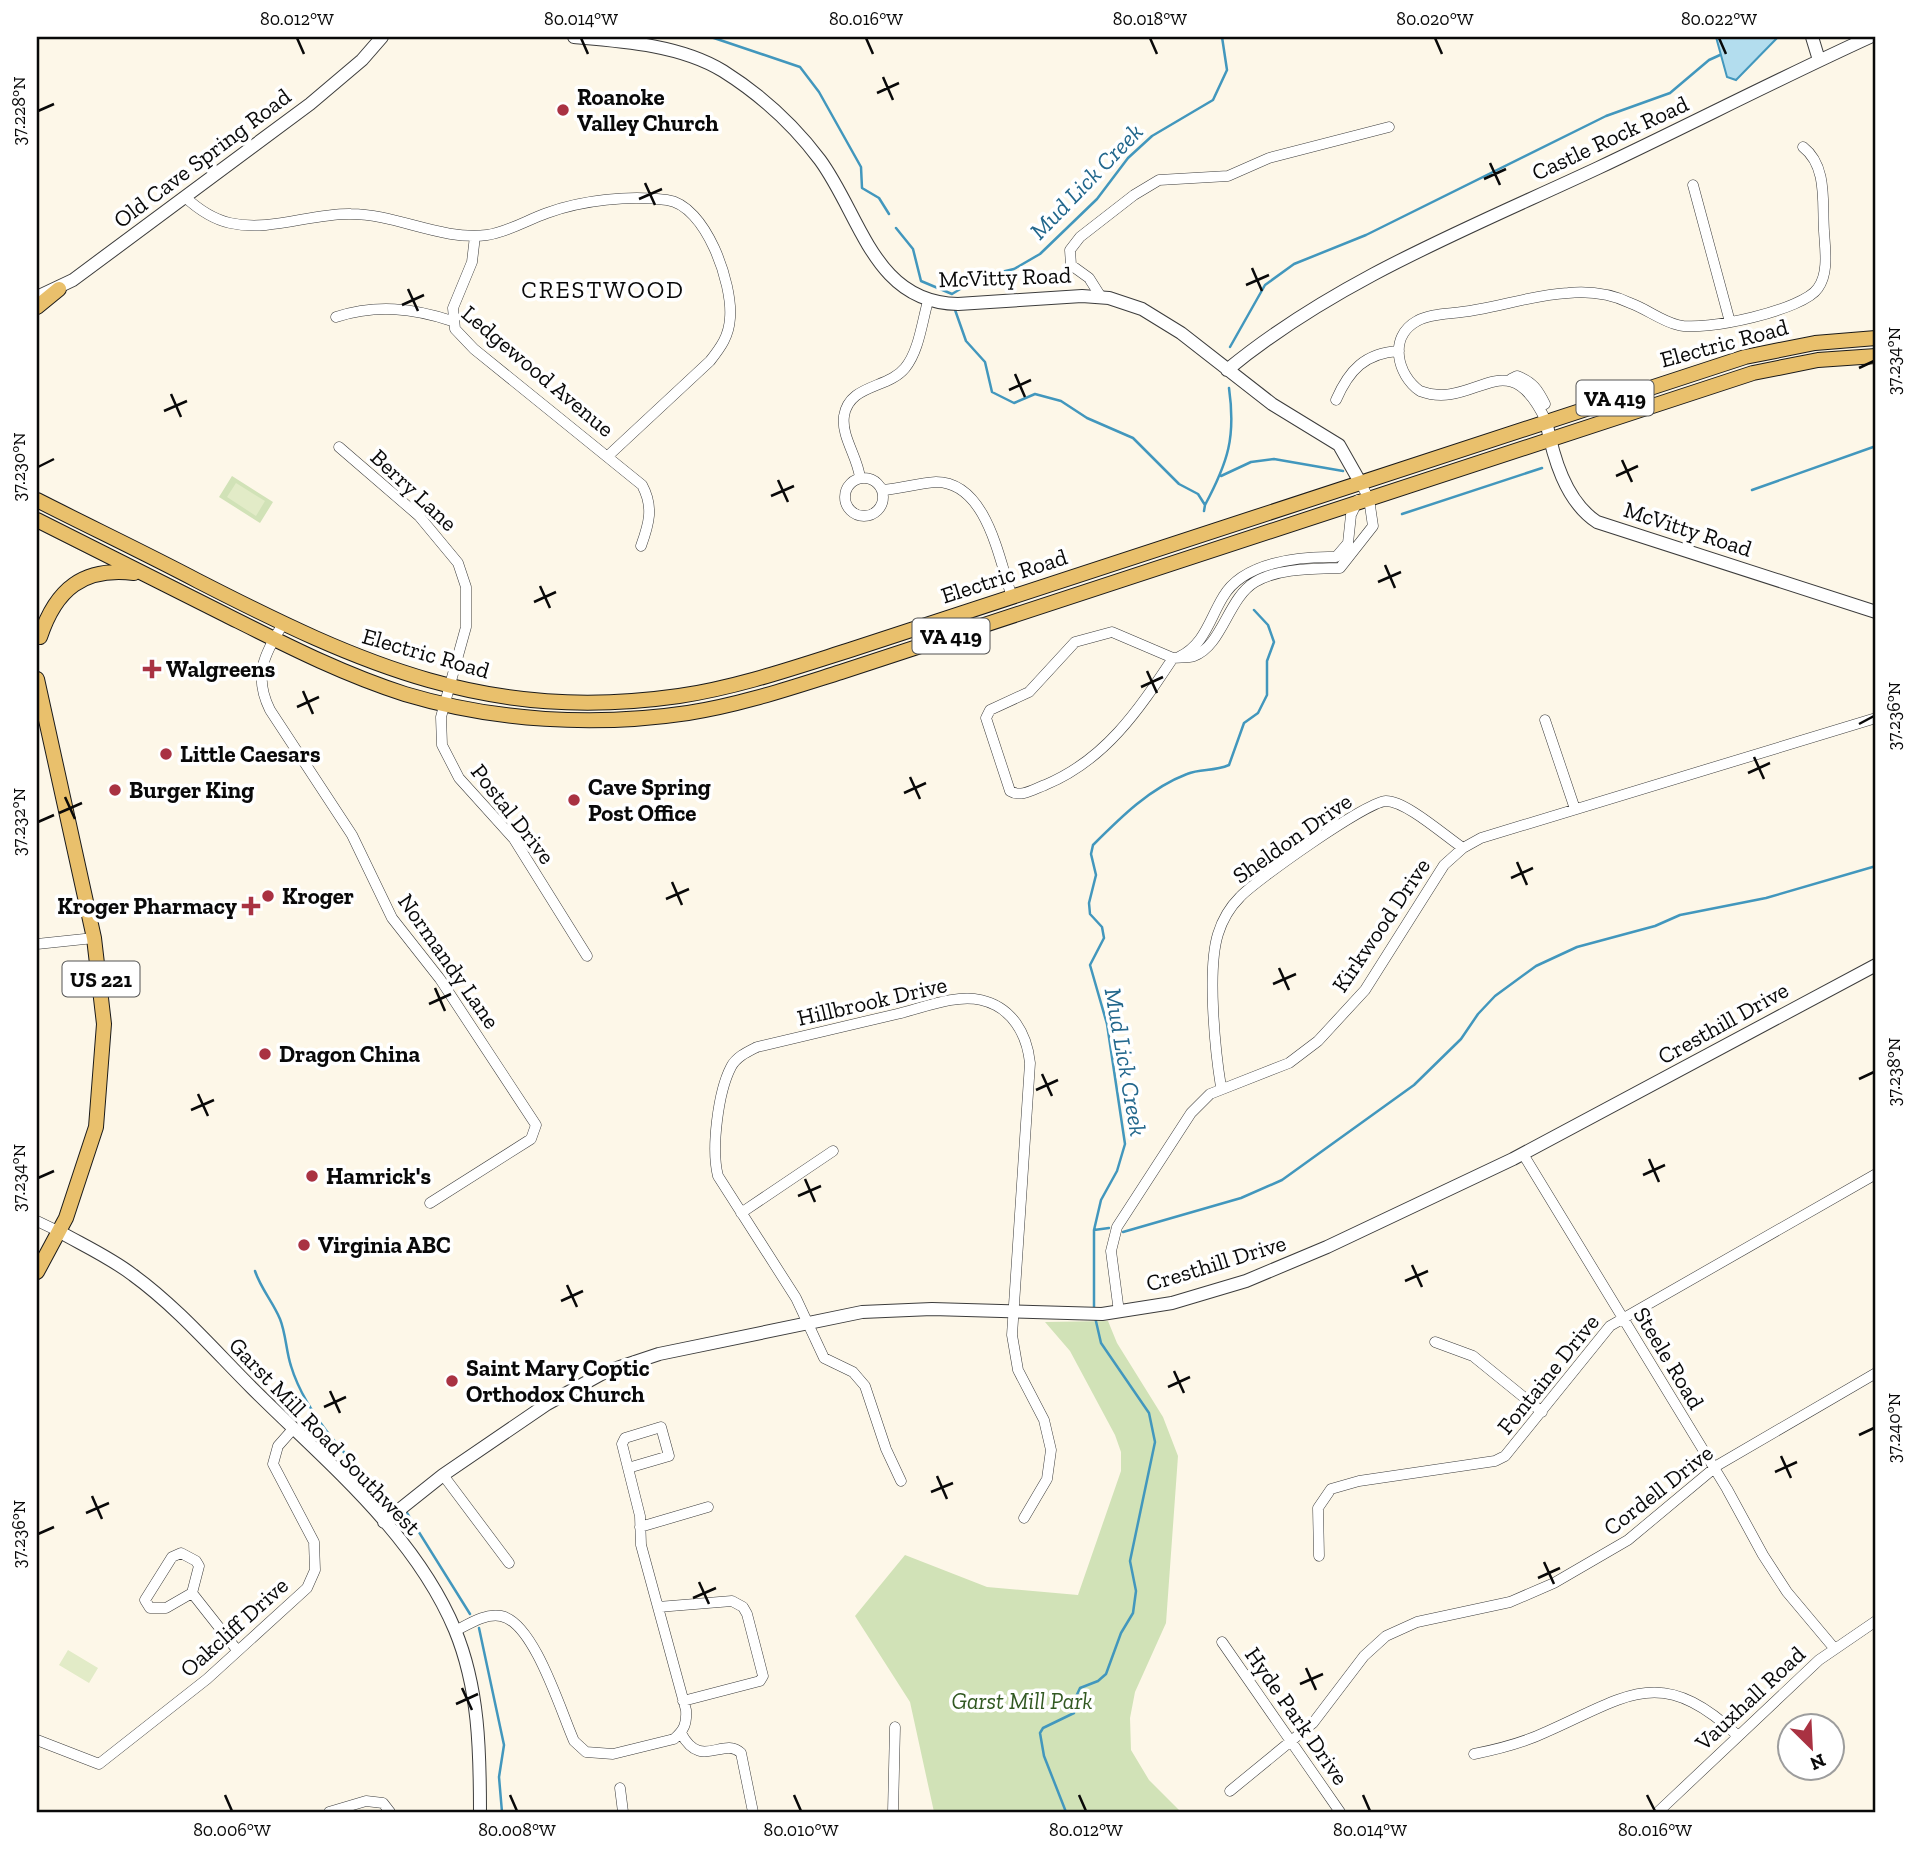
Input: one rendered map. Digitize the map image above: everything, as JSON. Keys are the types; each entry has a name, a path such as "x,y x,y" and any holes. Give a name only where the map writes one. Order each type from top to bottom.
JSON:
{"main road":[{"path":"37,307 59,289"},
{"name":"Electric Road","path":"37,500 283,624 375,665 449,687 493,695 557,701 614,702 681,695 754,680 1745,357 1815,343 1876,338"},
{"name":"Electric Road","path":"37,520 274,639 363,680 444,704 506,715 579,720 657,717 724,706 854,668 1753,373 1818,360 1876,356"},
{"path":"38,642 48,614 73,584 92,574 113,570 143,574"},
{"path":"37,619 38,642"},
{"name":"US 221","path":"37,679 94,938 104,1024 98,1114 84,1169 61,1232 37,1272"}],"street":[{"name":"Old Cave Spring Road","path":"37,297 59,289 185,197 344,77 382,37"},
{"name":"McVitty Road","path":"574,37 687,55 720,69 766,102 802,136 822,163 882,267 904,289 928,301 952,304 1072,296 1101,297 1124,302 1156,316 1272,404 1339,445 1360,482"},
{"path":"1812,37 1819,60"},
{"name":"Castle Rock Road","path":"1227,370 1273,335 1398,263 1870,37"},
{"path":"1101,297 1089,278 1070,265 1070,250 1080,237 1147,186 1172,177 1228,176 1269,158 1389,127"},
{"path":"1546,421 1546,406 1538,389 1528,380 1517,376 1508,381 1489,382 1449,394 1429,394 1413,386 1404,376 1399,351 1406,331 1425,317 1497,308 1566,293 1587,292 1623,300 1680,326 1693,327 1730,322 1805,301 1813,295 1823,279 1821,175 1814,157 1803,147"},
{"path":"1693,185 1730,322"},
{"path":"185,197 217,219 243,225 352,214 475,236 498,233 559,209 613,201 673,201 699,220 716,256 728,295 730,319 726,339 710,361 609,455"},
{"path":"452,321 453,307 472,262 475,236"},
{"path":"860,478 844,427 846,409 861,391 889,380 910,361 928,301"},
{"name":"Ledgewood Avenue","path":"336,317 396,308 426,312 452,321 465,341 609,455 642,485 647,494 650,516 641,546"},
{"path":"1336,400 1349,375 1367,358 1399,351"},
{"name":"McVitty Road","path":"1546,421 1572,497 1581,510 1597,522 1876,612"},
{"name":"Berry Lane","path":"339,447 418,516 458,563 466,587 467,610 462,644 449,687"},
{"path":"860,478 873,480 882,490 882,504 868,516 855,514 847,505 846,492 849,485 860,478"},
{"path":"882,490 935,482 952,485 970,496 984,517 1012,597"},
{"path":"1360,482 1363,501 1373,526 1354,554 1340,568 1266,577 1255,582 1241,593 1204,649 1194,656 1173,658 1112,632 1086,637 1067,648 1029,692 993,707 987,714 1007,789 1014,794 1031,791 1072,773 1093,759 1132,717 1173,658 1181,656 1203,637 1227,590 1244,576 1302,558 1336,557 1348,543 1351,515 1363,501"},
{"name":"Normandy Lane","path":"283,624 265,652 260,676 270,710 352,835 391,918 440,979 536,1125 531,1139 430,1203"},
{"name":"Postal Drive","path":"449,687 440,731 450,765 514,839 587,956"},
{"name":"Kirkwood Drive","path":"1119,1312 1111,1251 1117,1227 1191,1113 1221,1087 1289,1063 1318,1041 1365,990 1433,881 1463,848 1481,838 1876,718"},
{"path":"1545,720 1575,809"},
{"name":"Sheldon Drive","path":"1221,1087 1214,1016 1215,948 1223,922 1240,897 1333,830 1381,802 1401,804 1463,848"},
{"path":"37,944 94,938"},
{"name":"Cresthill Drive","path":"384,1521 443,1475 547,1404 605,1373 659,1354 862,1312 1119,1312 1172,1303 1280,1268 1523,1154 1876,965"},
{"name":"Hillbrook Drive","path":"901,1481 886,1449 865,1386 853,1372 824,1358 796,1298 718,1175 714,1153 722,1100 731,1068 737,1059 757,1047 940,1003 983,1001 1012,1017 1026,1041 1030,1063 1012,1310 1018,1370 1044,1420 1051,1450 1041,1493 1024,1518"},
{"path":"741,1213 833,1151"},
{"name":"Steele Road","path":"1523,1154 1787,1592 1834,1648"},
{"name":"Fontaine Drive","path":"1319,1556 1318,1508 1331,1489 1359,1481 1495,1461 1513,1449 1610,1326 1876,1174"},
{"path":"37,1221 61,1232"},
{"name":"Garst Mill Road Southwest","path":"61,1232 116,1263 153,1290 384,1521 430,1583 455,1631 471,1683 477,1721 480,1812"},
{"path":"1435,1342 1474,1356 1542,1412"},
{"name":"Cordell Drive","path":"1230,1791 1313,1723 1364,1656 1385,1636 1417,1622 1510,1602 1554,1583 1628,1541 1713,1468 1876,1373"},
{"path":"455,1631 492,1616 517,1623 531,1643 574,1741 586,1752 613,1754 674,1739 687,1720 641,1545 623,1440 661,1427 669,1456 628,1468"},
{"name":"Oakcliff Drive","path":"37,1740 99,1764 207,1679 307,1588 315,1570 314,1542 273,1464 278,1447 293,1429"},
{"path":"443,1475 509,1563"},
{"path":"640,1527 708,1507"},
{"path":"180,1553 196,1561 199,1566 192,1593 166,1608 150,1608 145,1600 172,1557 180,1553"},
{"path":"192,1593 237,1650"},
{"path":"658,1607 732,1601 743,1607 747,1614 763,1676 760,1681 683,1701"},
{"name":"Vauxhall Road","path":"1658,1812 1737,1735 1834,1648 1876,1621"},
{"name":"Hyde Park Drive","path":"1222,1642 1340,1812"},
{"path":"1474,1754 1525,1741 1614,1699 1638,1693 1665,1694 1695,1704 1737,1735"},
{"path":"893,1812 895,1727"},
{"path":"681,1732 691,1746 700,1752 732,1747 741,1753 753,1812"},
{"path":"620,1788 623,1812"},
{"path":"329,1812 370,1800 383,1802 390,1812"}],"green space":[{"path":"232,476 273,502 260,523 219,497"},
{"path":"236,483 265,501 256,516 227,497"},
{"name":"Garst Mill Park","path":"1108,1321 1117,1343 1163,1417 1178,1456 1166,1623 1135,1692 1130,1718 1131,1750 1149,1780 1181,1812 934,1812 910,1702 855,1616 905,1555 987,1587 1078,1595 1121,1471 1121,1452 1115,1435 1070,1351 1045,1322"},
{"path":"68,1650 98,1668 89,1683 59,1665"}],"water":[{"path":"1716,37 1778,37 1736,80 1727,77"}],"waterway":[{"path":"711,37 800,67 819,92 861,167 862,188 879,198 889,214"},
{"name":"Mud Lick Creek","path":"952,294 980,277 1014,269 1040,254 1097,199 1128,158 1152,136 1213,100 1227,70 1222,37"},
{"path":"1230,347 1265,285 1294,264 1366,235 1606,116 1670,93 1709,60 1720,55"},
{"path":"896,228 913,249 921,281 952,294"},
{"name":"Mud Lick Creek","path":"954,307 966,341 985,362 992,392 1014,403 1035,394 1061,401 1087,418 1133,438 1179,484 1198,494 1205,505 1204,511"},
{"path":"1205,505 1225,462 1231,435 1229,388"},
{"path":"1752,490 1876,446"},
{"path":"1221,476 1251,462 1274,459 1343,471"},
{"path":"1402,514 1542,468"},
{"name":"Mud Lick Creek","path":"1094,1311 1094,1230 1101,1200 1117,1171 1125,1144 1107,1024 1090,965 1104,938 1102,927 1090,914 1089,903 1096,875 1091,854 1093,845 1125,814 1161,787 1192,772 1229,765 1244,723 1258,713 1267,695 1267,661 1274,642 1268,625 1254,610"},
{"path":"1123,1232 1241,1198 1282,1180 1414,1085 1461,1039 1478,1014 1495,996 1536,966 1577,947 1655,926 1680,915 1766,898 1876,866"},
{"path":"1094,1230 1109,1228"},
{"path":"255,1271 280,1319 291,1366 308,1404 349,1458 394,1502"},
{"name":"Mud Lick Creek","path":"1066,1812 1044,1756 1040,1733 1043,1728 1074,1713 1074,1701 1080,1688 1098,1681 1106,1674 1121,1633 1133,1613 1136,1591 1130,1561 1155,1442 1149,1413 1101,1343 1095,1317"},
{"path":"407,1513 470,1614"},
{"path":"479,1628 504,1745 499,1777 502,1812"}],"place":[{"name":"Roanoke Valley Church","path":"563,110"},
{"name":"Walgreens","path":"152,669"},
{"name":"Little Caesars","path":"166,754"},
{"name":"Burger King","path":"115,790"},
{"name":"Cave Spring Post Office","path":"574,800"},
{"name":"Kroger","path":"268,896"},
{"name":"Kroger Pharmacy","path":"251,906"},
{"name":"Dragon China","path":"265,1054"},
{"name":"Hamrick's","path":"312,1176"},
{"name":"Virginia ABC","path":"304,1245"},
{"name":"Saint Mary Coptic Orthodox Church","path":"452,1381"}],"district":[{"name":"CRESTWOOD","path":"603,289"}]}
